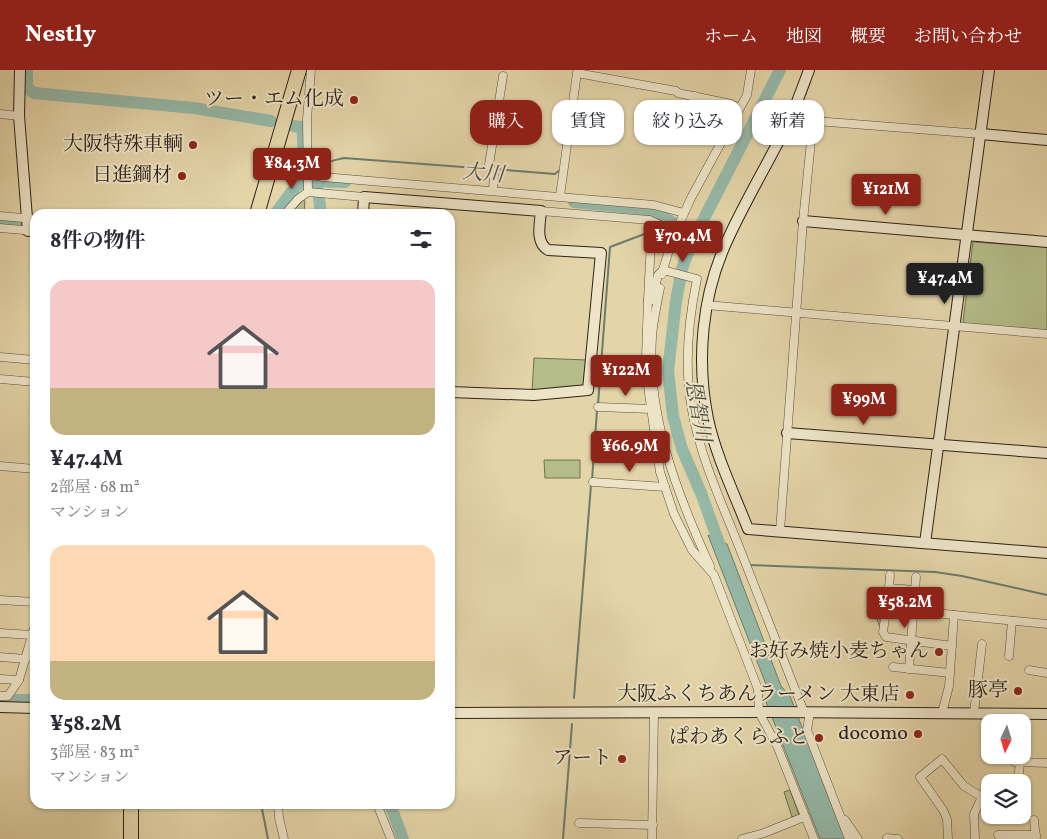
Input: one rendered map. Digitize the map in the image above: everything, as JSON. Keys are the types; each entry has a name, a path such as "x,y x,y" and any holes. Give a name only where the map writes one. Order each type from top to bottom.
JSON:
{"highway":[{"path":"258,209 298,70"},
{"path":"131,809 131,839"}],"street":[{"path":"20,70 19,116 30,210"},
{"path":"309,191 307,119 311,70"},
{"path":"742,104 746,95 751,70"},
{"path":"798,100 810,70"},
{"path":"925,543 989,70"},
{"path":"560,196 577,73 676,91 713,100"},
{"path":"493,190 491,169 503,76"},
{"path":"694,100 695,96"},
{"path":"0,114 19,116"},
{"path":"824,121 1047,140"},
{"path":"720,145 684,213 672,240 663,270 652,338 652,366 658,416 670,467 714,575 758,689 764,712 814,839"},
{"path":"777,145 727,242 717,267 706,305 702,369 708,418 715,442 748,529 1047,553"},
{"path":"780,531 811,145"},
{"path":"308,173 323,177 654,205 684,213"},
{"path":"289,209 298,199 309,191 650,220 658,223 668,231 672,240"},
{"path":"363,209 364,197"},
{"path":"455,392 534,394 588,390 601,253 548,250 542,246 539,240 541,211"},
{"path":"0,216 30,218"},
{"path":"650,220 651,241 646,358 660,472 674,514 692,550 714,575"},
{"path":"803,222 1047,242"},
{"path":"0,228 30,231"},
{"path":"648,300 652,300 658,275 663,270"},
{"path":"663,270 697,279 691,307 688,362 692,409 698,440 805,712 807,730 850,839"},
{"path":"706,305 1047,334"},
{"path":"0,357 30,360"},
{"path":"0,379 30,382"},
{"path":"598,407 652,410"},
{"path":"787,433 1047,453"},
{"path":"0,466 30,469"},
{"path":"593,482 665,487"},
{"path":"890,574 883,632 886,638 952,646"},
{"path":"909,669 916,577"},
{"path":"889,588 916,590"},
{"path":"0,600 30,602"},
{"path":"914,611 1047,624"},
{"path":"942,713 949,686 954,615"},
{"path":"1009,656 1012,620"},
{"path":"0,633 30,635"},
{"path":"0,696 8,696 19,680 30,643"},
{"path":"974,713 982,644"},
{"path":"0,657 26,659"},
{"path":"893,667 950,674"},
{"path":"1029,670 1047,673"},
{"path":"0,679 19,680"},
{"path":"0,707 30,708"},
{"path":"652,839 654,712"},
{"path":"455,713 805,712 1047,714"},
{"path":"948,839 947,819 943,810 920,777 942,759 964,786 982,796 974,814 975,839"},
{"path":"1018,774 1017,762 1047,763"},
{"path":"278,809 284,839"},
{"path":"378,809 391,839"},
{"path":"742,839 764,833 804,817"},
{"path":"842,820 846,820 858,839"},
{"path":"998,835 1036,837 1034,820"},
{"path":"579,823 653,825"},
{"path":"887,838 898,839"}],"green space":[{"path":"303,200 305,201 304,209 295,209"},
{"path":"973,242 1047,247 1047,330 966,324 963,321"},
{"path":"534,358 587,360 586,383 582,387 532,391"},
{"path":"544,460 580,460 580,478 545,478"},
{"path":"870,597 884,598 880,628"},
{"path":"790,790 799,815 792,817 784,792"}],"shaded area":[{"path":"708,535 727,544 781,686 790,696 845,839 820,839 766,702 769,696 767,687"}],"waterway":[{"path":"27,70 27,88 34,93 194,108 271,121"},
{"name":"恩智川","path":"723,554 701,493 682,449 673,416 668,371 676,301 682,269 692,242 780,70"},
{"path":"293,126 301,127 303,133 304,175 311,181"},
{"path":"319,174 326,164 344,158 489,169"},
{"path":"494,169 555,174 560,170"},
{"name":"大川","path":"279,209 296,186 305,181 345,182"},
{"path":"316,181 320,209"},
{"name":"大川","path":"574,202 653,210 672,222 692,242"},
{"name":"大川","path":"0,221 30,224"},
{"name":"大川","path":"665,225 672,222"},
{"path":"598,405 610,247 647,233"},
{"path":"592,480 597,410"},
{"path":"574,698 591,485"},
{"path":"749,565 935,572 962,576 1047,595"},
{"path":"0,700 30,700"},
{"path":"563,839 572,724"},
{"path":"262,809 268,839"},
{"path":"392,809 403,839"}],"place":[{"name":"ツー・エム化成","path":"354,100"},
{"name":"大阪特殊車輌","path":"193,145"},
{"name":"日進鋼材","path":"182,176"},
{"name":"お好み焼小麦ちゃん","path":"939,652"},
{"name":"豚亭","path":"1018,691"},
{"name":"大阪ふくちあんラーメン 大東店","path":"910,695"},
{"name":"docomo","path":"918,734"},
{"name":"ぱわあくらふと","path":"819,738"},
{"name":"アート","path":"622,759"}]}
